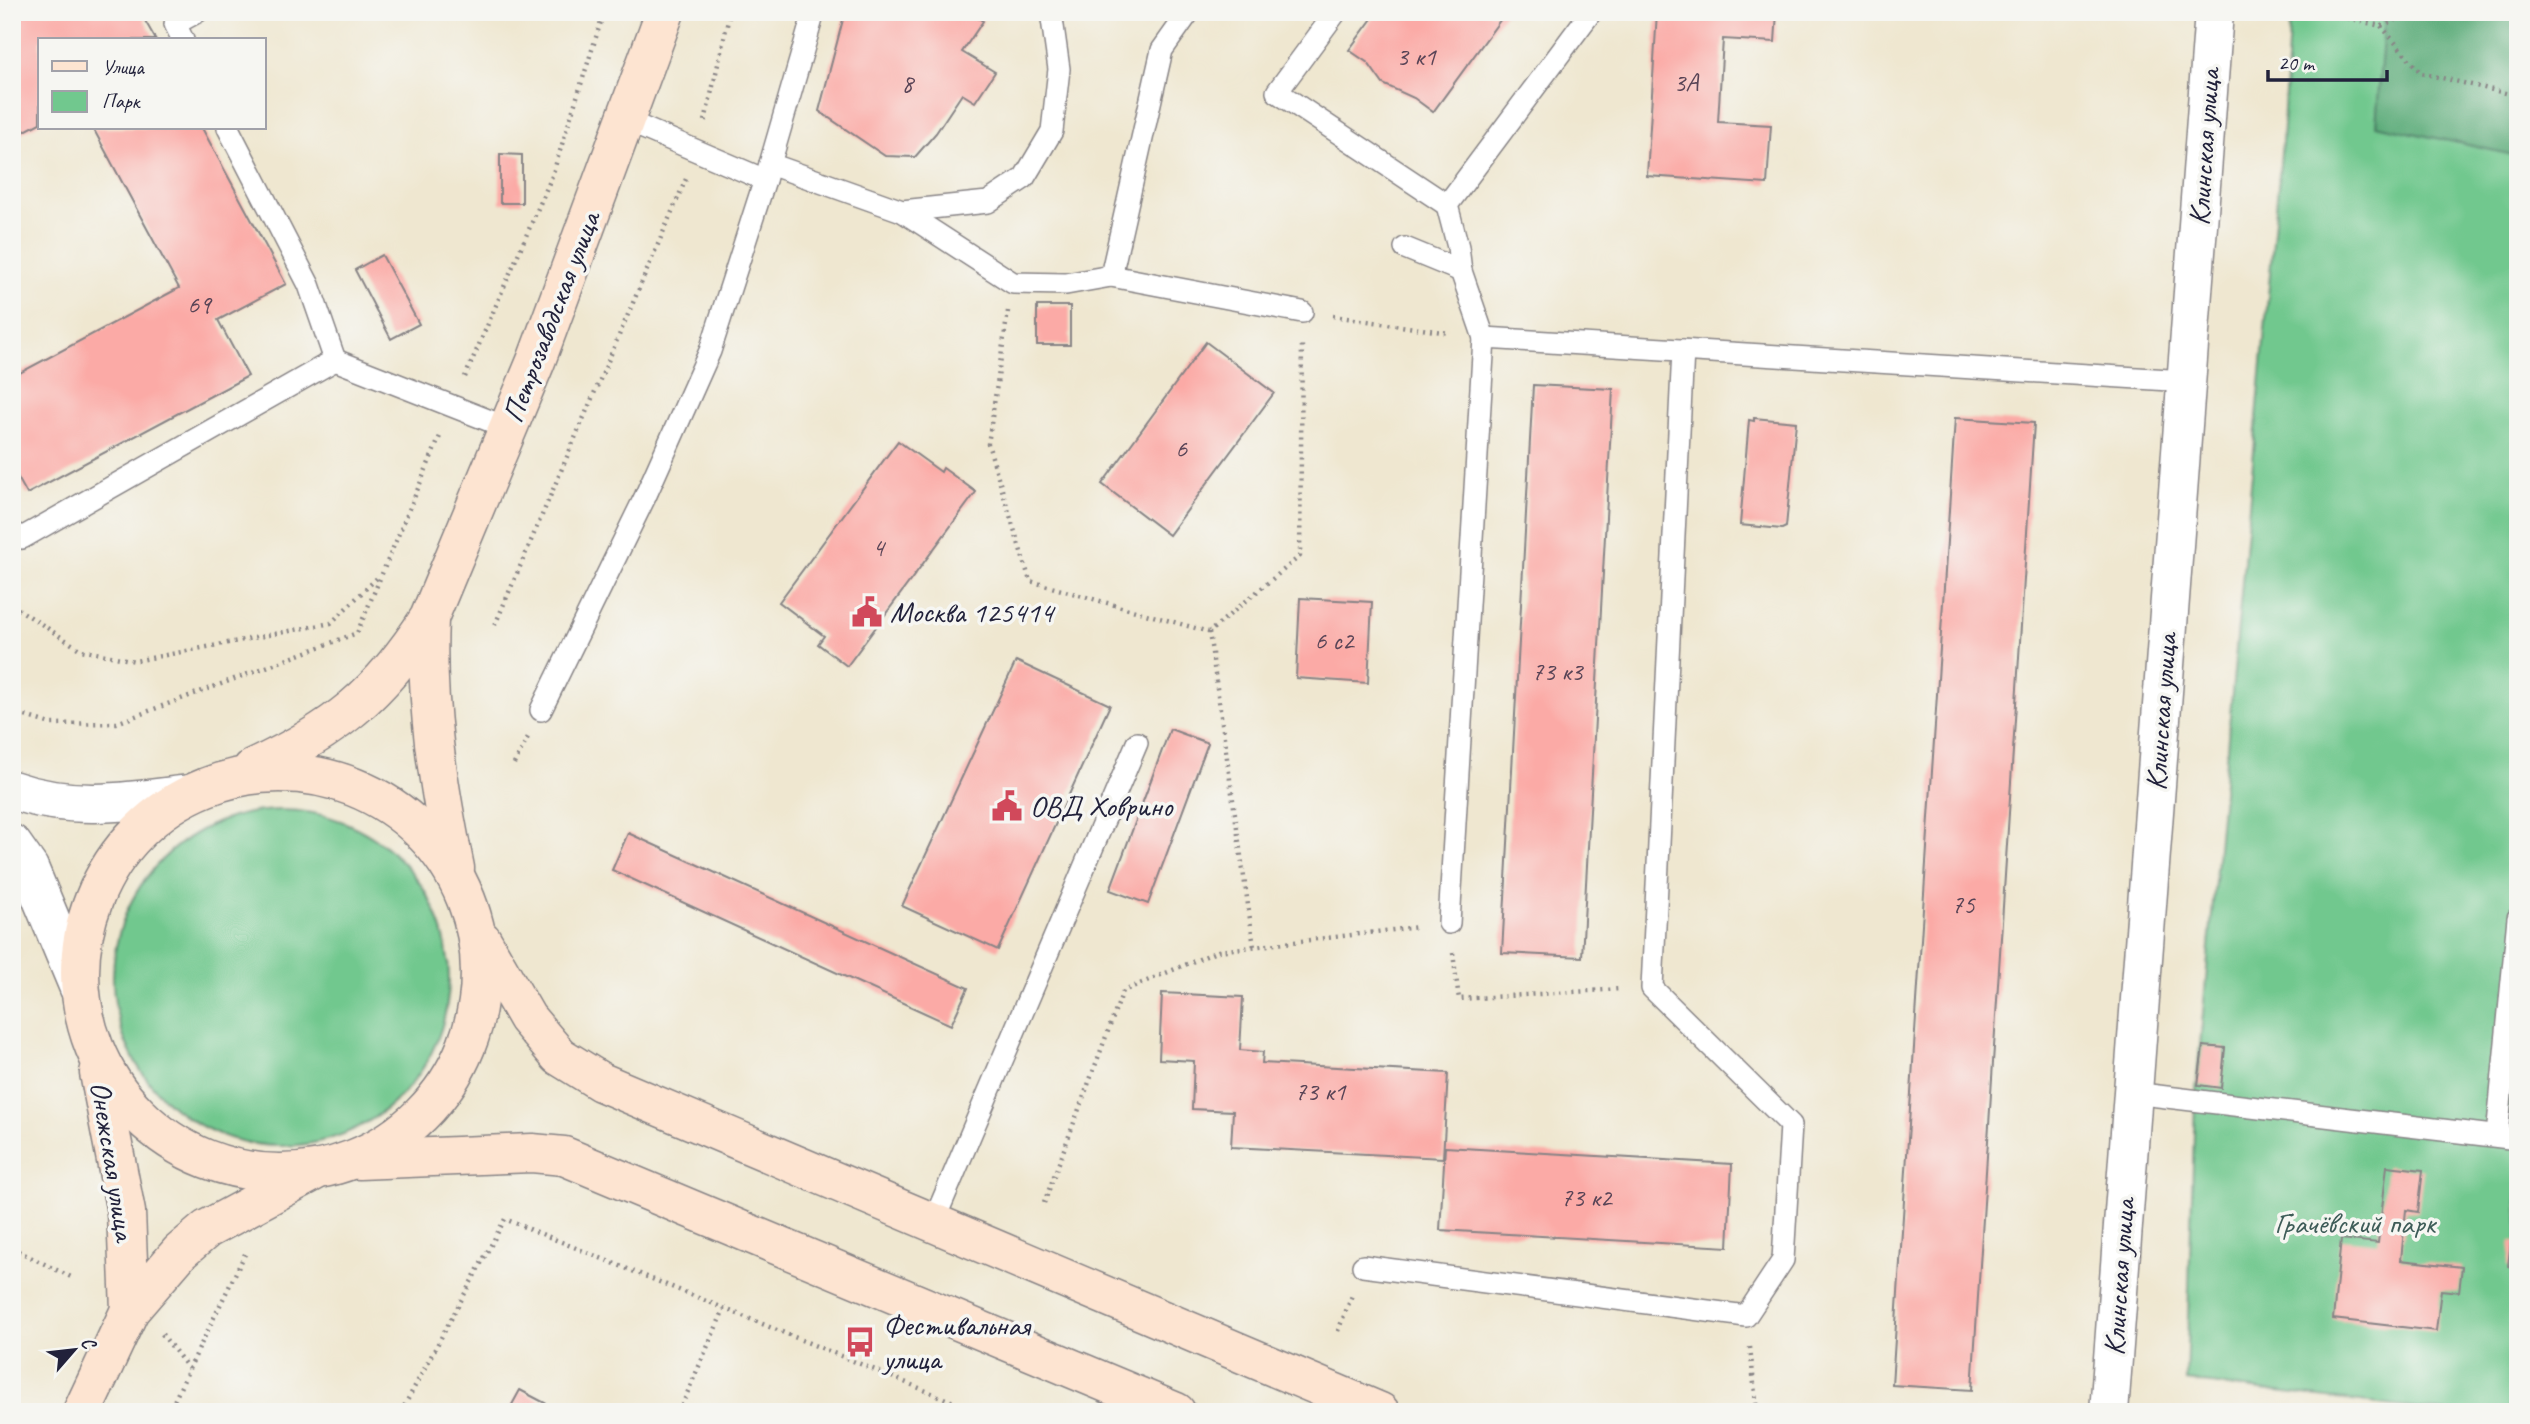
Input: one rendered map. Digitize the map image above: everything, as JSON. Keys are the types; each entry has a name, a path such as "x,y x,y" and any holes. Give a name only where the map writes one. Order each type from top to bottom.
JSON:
{"main road":[{"name":"Петрозаводская улица","path":"231,778 296,748 347,715 396,667 429,618 508,428 627,121 665,12"},
{"name":"Петрозаводская улица","path":"429,618 427,662 433,751 457,877"},
{"path":"79,988 89,912 106,873 127,842 189,794 231,778 288,773 335,781 386,802 425,836 457,877 476,929 527,1018 559,1056 601,1083 1380,1412"},
{"name":"Онежская улица","path":"82,1412 130,1311 180,1252 207,1229 390,1140 429,1108 462,1059 476,1022 482,980 476,929"},
{"name":"Онежская улица","path":"79,988 95,1054 126,1212 130,1311"},
{"path":"95,1054 126,1103 187,1152 246,1172 532,1153 564,1156 1176,1412"}],"street":[{"name":"Клинская улица","path":"2109,1412 2214,12"},
{"path":"12,790 78,805 121,803 189,794"},
{"path":"12,844 29,867 79,988"}],"lane":[{"path":"182,38 175,24 197,12"},
{"path":"541,710 645,497 710,351 814,12"},
{"path":"902,211 988,202 1024,178 1052,131 1059,68 1051,12"},
{"path":"1111,276 1163,50 1189,12"},
{"path":"1336,12 1277,92 1447,205 1461,271 1484,338 1449,923"},
{"path":"1447,205 1591,12"},
{"path":"627,121 697,151 902,211 1013,283 1066,284 1111,276 1302,312"},
{"path":"229,130 309,285 335,360"},
{"path":"1405,248 1461,271"},
{"path":"1484,338 2186,381"},
{"path":"1363,1266 1746,1316 1783,1260 1791,1125 1652,988 1683,350"},
{"path":"335,360 508,428"},
{"path":"12,532 22,538 335,360"},
{"path":"933,1223 1137,743"},
{"path":"2133,1093 2508,1138 2518,918"}],"path":[{"path":"12,712 51,724 117,723 357,633 552,176 604,12"},
{"path":"495,625 697,151 730,12"},
{"path":"2320,12 2381,26 2416,12"},
{"path":"2381,26 2421,72 2518,96"},
{"path":"1013,283 988,444 1030,581 1209,632"},
{"path":"1209,632 1300,556 1302,312 1484,338"},
{"path":"12,605 81,650 135,661 331,623 381,574"},
{"path":"1209,632 1254,947"},
{"path":"1044,1203 1123,991 1218,951 1449,923 1458,999 1652,988"},
{"path":"401,1412 505,1219 978,1412"},
{"path":"12,1248 73,1278"},
{"path":"169,1412 245,1254"},
{"path":"1338,1331 1363,1266"},
{"path":"679,1412 724,1309"},
{"path":"1746,1316 1757,1412"},
{"path":"161,1333 189,1370"}],"green space":[{"name":"Грачёвский парк","path":"2290,12 2518,12 2518,1412 2445,1412 2186,1381 2195,1101 2282,142"},
{"path":"2385,12 2518,12 2518,156 2376,125"},
{"path":"281,810 314,813 345,823 374,838 400,859 421,885 436,914 446,945 449,978 446,1011 436,1042 421,1071 400,1097 374,1118 345,1133 314,1143 281,1146 248,1143 217,1133 188,1118 162,1097 141,1071 126,1042 116,1011 113,978 116,945 126,914 141,885 162,859 188,838 217,823 248,813"}],"building":[{"path":"20,12 158,12 144,19 155,38 38,38 38,124 12,138 12,16"},
{"path":"845,12 968,12 983,21 962,52 995,72 975,102 962,94 936,133 915,157 885,156 819,111"},
{"path":"1377,12 1506,12 1433,112 1414,98 1383,84 1368,63 1349,50"},
{"path":"1657,12 1777,12 1775,42 1723,39 1718,122 1771,125 1767,184 1647,176"},
{"path":"94,130 203,130 286,284 218,320 248,376 27,494 12,467 12,377 179,288"},
{"path":"500,154 522,155 522,203 500,203"},
{"path":"382,255 419,324 391,339 355,270"},
{"path":"1037,306 1070,306 1070,345 1037,345"},
{"path":"1206,342 1274,393 1169,535 1102,484"},
{"path":"1533,385 1613,389 1582,957 1502,953"},
{"path":"1754,418 1796,422 1786,527 1782,529 1740,525 1749,420 1754,421"},
{"path":"1955,418 2034,423 1972,1390 1892,1385"},
{"path":"898,441 941,472 943,468 976,492 847,666 818,644 824,636 779,602"},
{"path":"1300,598 1372,602 1368,683 1296,678"},
{"name":"ОВД Ховрино","path":"1016,661 1110,705 998,950 902,906"},
{"path":"1170,729 1208,743 1148,904 1110,890"},
{"path":"628,833 968,988 951,1025 612,870"},
{"path":"1162,993 1243,997 1240,1050 1263,1052 1262,1063 1448,1073 1443,1158 1231,1147 1233,1111 1192,1109 1194,1061 1159,1059"},
{"path":"2203,1046 2225,1048 2221,1088 2198,1085"},
{"path":"1445,1147 1732,1164 1728,1247 1440,1230"},
{"path":"2387,1166 2423,1170 2418,1212 2406,1210 2401,1260 2462,1267 2459,1292 2441,1290 2436,1331 2333,1319 2341,1239 2378,1243"},
{"path":"2511,1241 2518,1242 2518,1268 2508,1266"},
{"path":"520,1390 562,1412 508,1412"}],"place":[{"name":"Москва 125414","path":"867,612"},
{"name":"ОВД Ховрино","path":"1007,806"},
{"name":"Фестивальная улица","path":"860,1342"}]}
